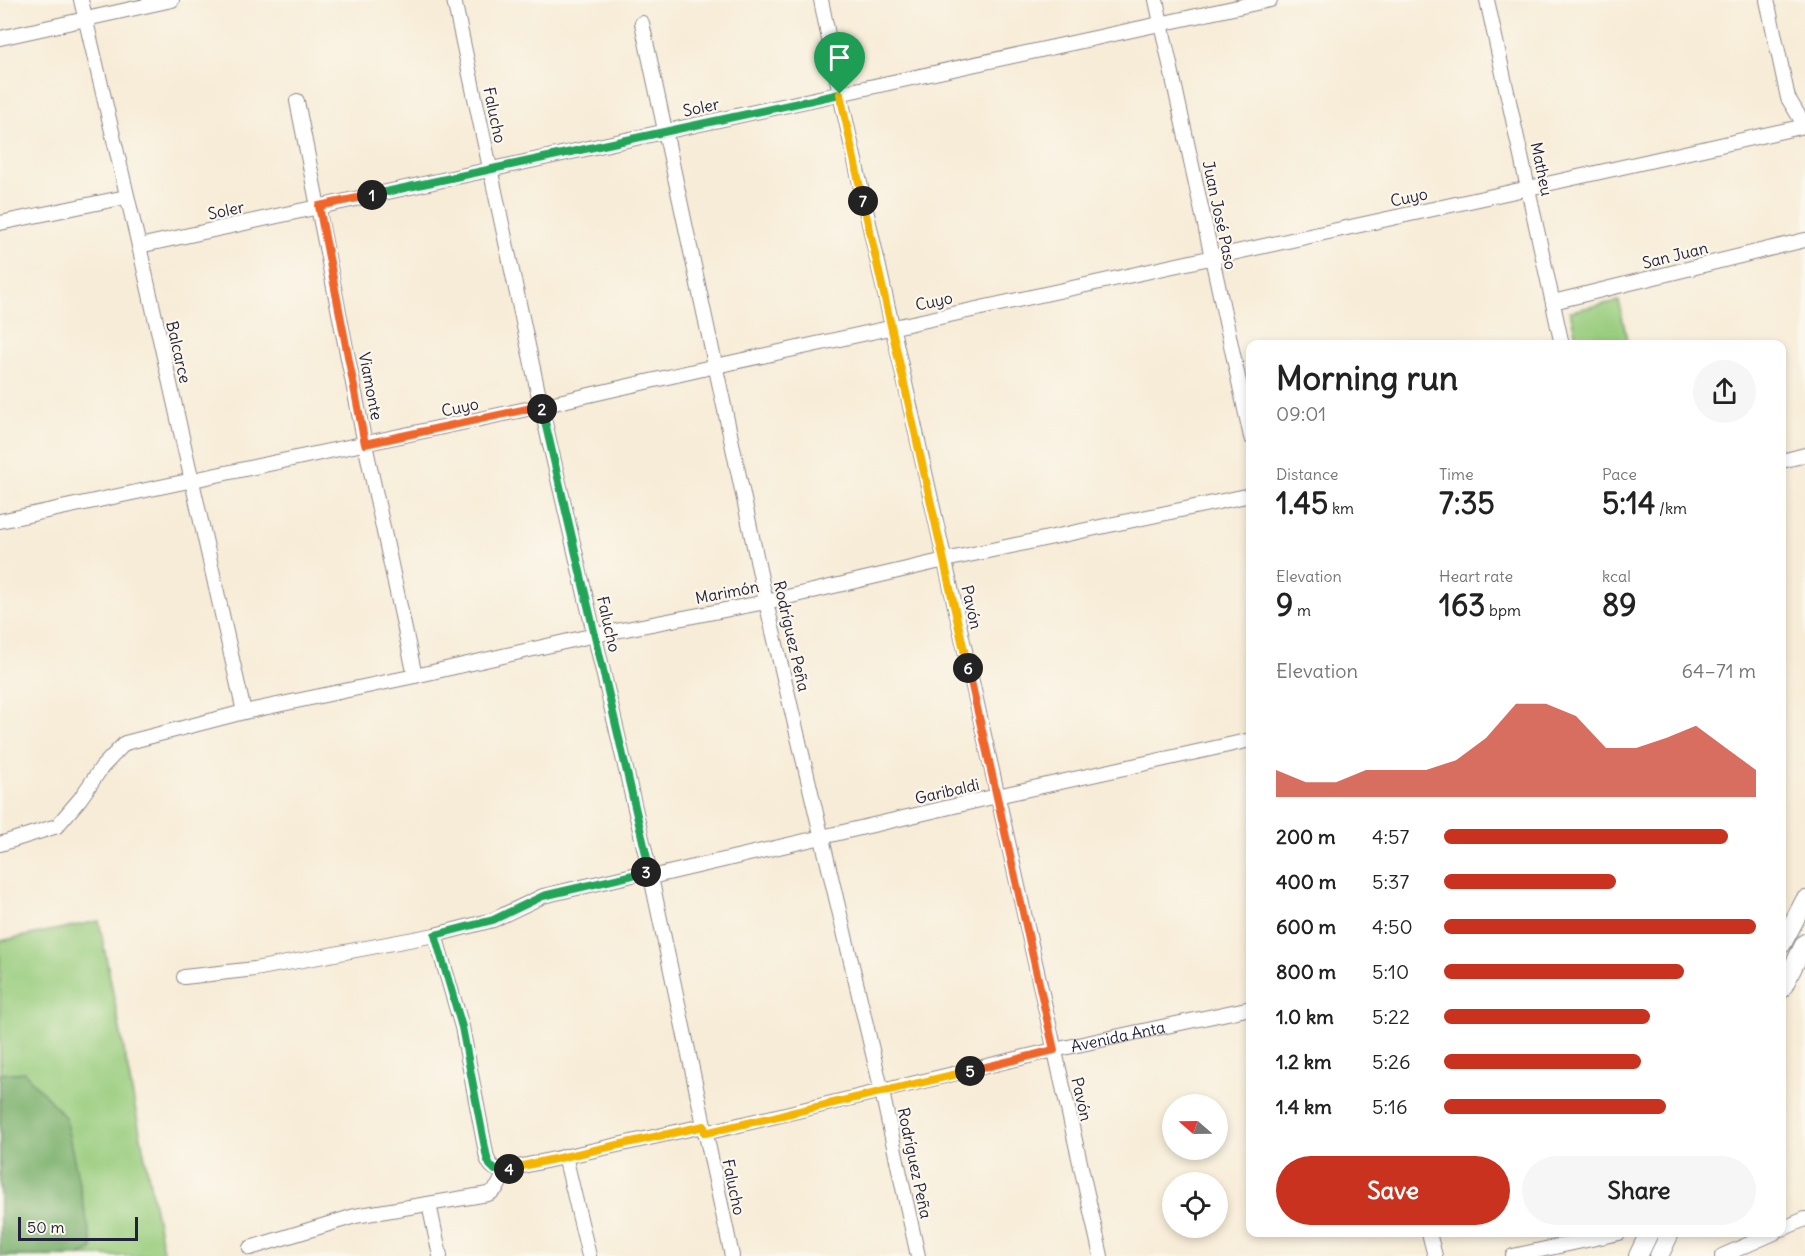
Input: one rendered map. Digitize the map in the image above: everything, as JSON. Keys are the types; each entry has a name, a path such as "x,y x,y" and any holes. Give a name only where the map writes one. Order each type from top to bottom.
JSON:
{"main road":[{"path":"1786,939 1798,925 1805,900"},
{"path":"1786,981 1805,943"},
{"path":"1638,1256 1647,1237"},
{"path":"1659,1256 1668,1237"}],"street":[{"name":"Balcarce","path":"81,0 244,712"},
{"path":"0,38 172,0"},
{"name":"Falucho","path":"454,0 541,406 650,874 732,1256"},
{"name":"Pavón","path":"821,0 892,328 1101,1256"},
{"name":"Juan José Paso","path":"1156,0 1246,413"},
{"name":"Soler","path":"139,246 1270,0"},
{"name":"Matheu","path":"1487,0 1561,340"},
{"path":"1767,0 1788,98 1805,126"},
{"name":"Rodríguez Peña","path":"642,23 766,602 823,836 918,1256"},
{"name":"Viamonte","path":"297,101 365,444 415,676"},
{"name":"Cuyo","path":"0,521 541,406 1805,126"},
{"path":"0,223 126,197"},
{"name":"San Juan","path":"1553,302 1805,240"},
{"path":"1786,460 1805,455"},
{"name":"Marimón","path":"0,844 57,826 81,799 102,767 126,743 244,712 595,635 766,602 1246,496"},
{"name":"Garibaldi","path":"184,977 255,969 435,935 493,920 543,896 1246,741"},
{"path":"250,1248 355,1216 494,1192 498,1187 505,1170 495,1170 487,1158 462,1027 435,935"},
{"name":"Avenida Anta","path":"505,1170 882,1092 1054,1050 1246,1009"},
{"path":"565,1156 589,1256"},
{"path":"429,1204 440,1256"},
{"path":"1786,1227 1805,1219"},
{"path":"1430,1237 1435,1256"},
{"path":"1513,1256 1601,1237"},
{"path":"1722,1256 1765,1237"}],"green space":[{"path":"1619,301 1627,340 1577,340 1570,311"},
{"path":"99,921 164,1256 0,1256 0,941"},
{"path":"24,1072 65,1117 93,1249 77,1256 0,1256 0,1074"}],"route":[{"path":"840,94 1054,1050 705,1133 704,1126 505,1170 495,1170 487,1158 462,1027 435,935 493,920 543,896 650,871 541,406 365,444 319,206 840,94"}]}
